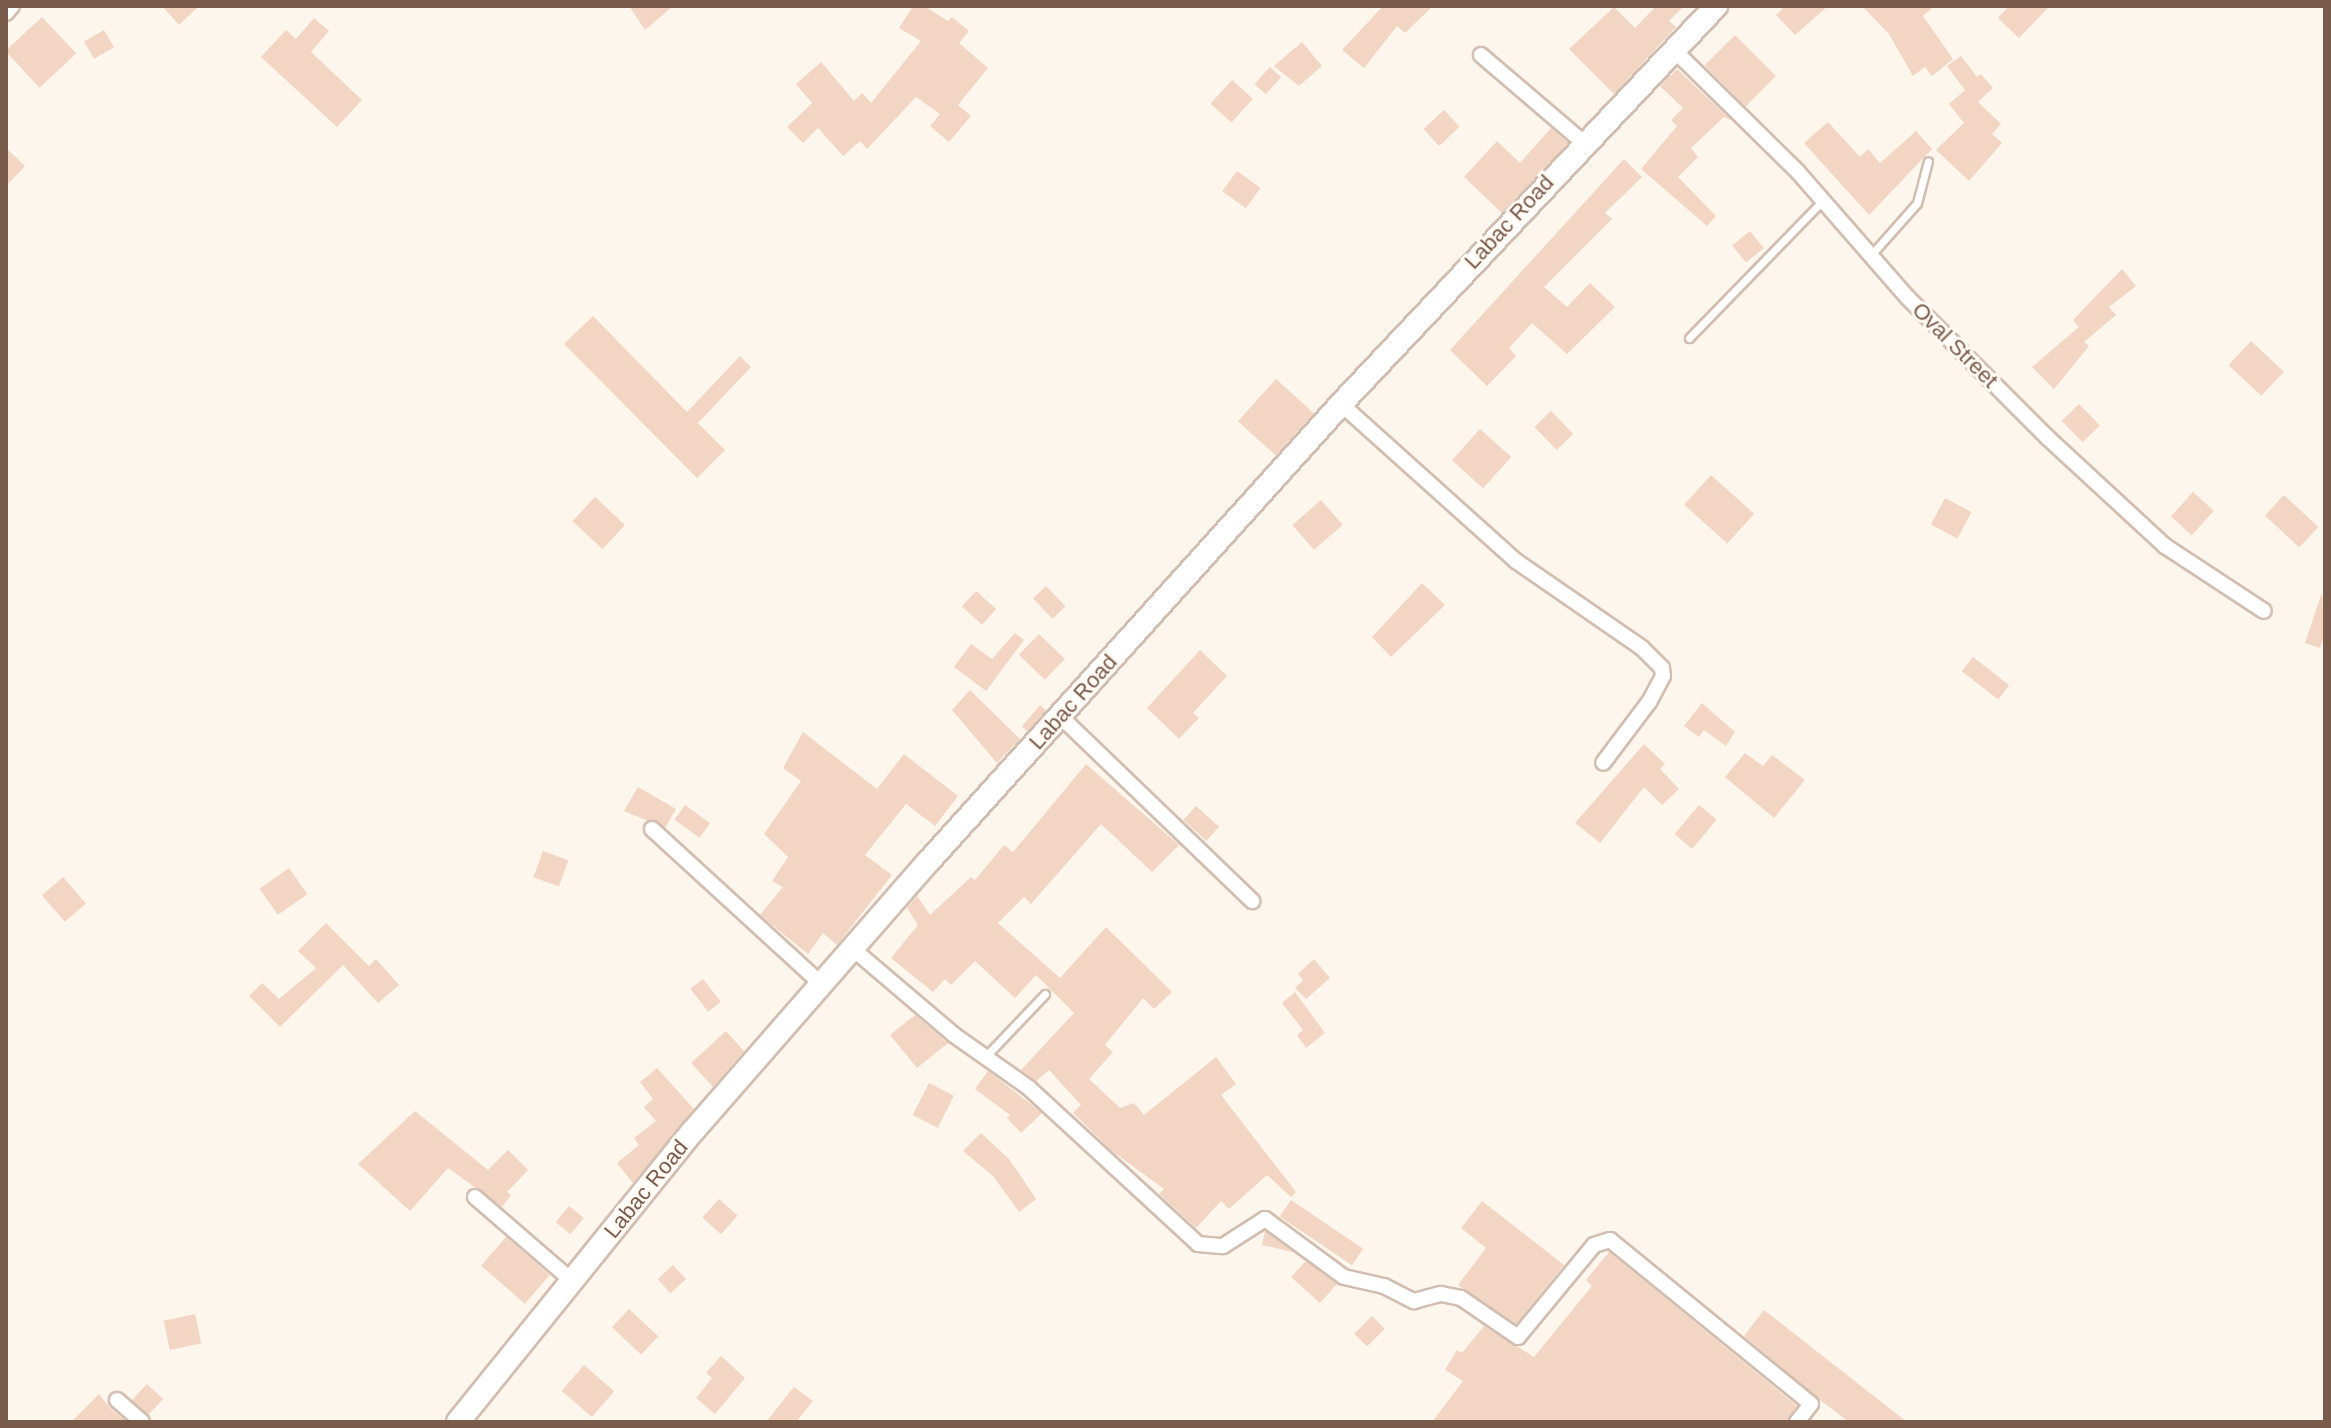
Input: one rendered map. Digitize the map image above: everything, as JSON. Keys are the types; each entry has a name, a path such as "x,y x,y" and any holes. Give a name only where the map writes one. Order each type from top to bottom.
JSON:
{"street":[{"path":"6,13 12,6"},
{"name":"Labac Road","path":"458,1422 571,1280 821,984 1341,404 1583,142 1716,6"},
{"name":"Oval Street","path":"1673,49 1823,200 1871,255 2048,438 2165,546 2264,611"},
{"path":"1481,55 1583,142"},
{"path":"1341,404 1516,561 1642,648 1662,668 1663,676 1649,702 1603,763"},
{"path":"1060,716 1252,901"},
{"path":"652,829 821,984"},
{"path":"853,949 985,1057 1029,1088 1198,1244 1223,1246 1265,1219 1344,1277 1384,1286 1414,1301 1441,1294 1461,1298 1518,1337 1594,1245 1610,1240 1811,1404 1797,1422"},
{"path":"475,1197 571,1280"},
{"path":"117,1400 142,1422"}],"lane":[{"path":"1871,255 1917,203 1928,161"},
{"path":"1689,338 1823,200"},
{"path":"985,1057 1045,994"}],"building":[{"path":"162,6 199,6 179,25"},
{"path":"629,6 673,6 645,30"},
{"path":"913,6 924,6 948,21 952,17 969,31 959,43 988,68 958,105 971,116 949,142 930,126 940,114 916,97 867,149 860,141 843,156 818,128 803,143 787,127 812,103 796,84 821,62 854,101 862,93 871,103 921,41 899,28"},
{"path":"1383,6 1433,6 1405,33 1397,26 1364,68 1342,50"},
{"path":"1656,6 1684,6 1669,21 1676,27 1614,94 1569,49 1614,7 1635,28"},
{"path":"1785,6 1828,6 1795,35 1776,15"},
{"path":"1862,6 1934,6 1923,16 1953,59 1932,76 1925,67 1913,76 1889,34"},
{"path":"2009,6 2050,6 2019,38 1998,18"},
{"path":"42,17 76,54 40,88 6,51"},
{"path":"314,18 329,31 311,52 362,100 337,127 261,57 286,30 296,39"},
{"path":"104,30 114,47 94,59 84,42"},
{"path":"1735,35 1776,76 1746,106 1705,65"},
{"path":"1302,42 1322,66 1299,86 1274,66"},
{"path":"1961,56 1977,77 1981,74 1993,88 1978,102 2001,124 1992,134 2002,143 1969,181 1936,150 1964,123 1949,104 1965,90 1947,66"},
{"path":"1270,67 1281,77 1266,94 1255,84"},
{"path":"1677,69 1732,121 1724,117 1691,148 1698,157 1678,177 1716,216 1707,226 1641,169 1677,126 1671,120 1683,108 1660,86"},
{"path":"1232,80 1253,99 1231,123 1211,104"},
{"path":"1444,110 1460,127 1439,146 1424,129"},
{"path":"1828,122 1860,157 1868,149 1880,163 1916,131 1932,149 1869,215 1804,143"},
{"path":"1551,128 1568,143 1502,213 1464,177 1497,141 1520,163"},
{"path":"6,148 25,166 6,186"},
{"path":"1624,159 1642,177 1605,213 1612,219 1544,287 1567,307 1590,283 1615,307 1567,354 1532,323 1509,348 1516,356 1487,386 1450,350"},
{"path":"1237,171 1260,188 1246,208 1222,191"},
{"path":"1750,231 1764,248 1746,263 1732,245"},
{"path":"2122,269 2136,286 2109,307 2116,315 2084,342 2089,346 2054,389 2032,367 2079,327 2073,320"},
{"path":"593,316 687,412 740,356 751,367 698,423 725,450 697,478 564,344"},
{"path":"2251,341 2284,372 2261,396 2228,365"},
{"path":"1276,379 1314,413 1276,455 1238,421"},
{"path":"2079,404 2100,426 2083,442 2062,421"},
{"path":"1551,411 1573,434 1557,450 1534,427"},
{"path":"1480,429 1511,457 1483,488 1452,460"},
{"path":"1711,475 1754,514 1727,544 1684,505"},
{"path":"2193,492 2214,511 2192,535 2171,517"},
{"path":"2284,495 2318,527 2299,548 2265,515"},
{"path":"595,497 625,525 602,549 572,521"},
{"path":"1945,498 1971,512 1957,539 1931,524"},
{"path":"1321,500 1343,525 1314,550 1292,525"},
{"path":"1422,583 1445,605 1391,657 1372,637"},
{"path":"1046,586 1065,606 1053,619 1033,599"},
{"path":"976,591 996,609 982,625 962,607"},
{"path":"2322,592 2325,633 2320,648 2305,643"},
{"path":"1015,633 1024,640 986,691 954,667 971,644 992,659"},
{"path":"1039,634 1065,659 1045,680 1019,655"},
{"path":"1200,650 1227,676 1193,713 1199,718 1179,739 1147,708"},
{"path":"1973,657 2009,685 1998,700 1962,671"},
{"path":"970,690 1020,739 997,763 952,710"},
{"path":"1702,703 1735,732 1726,746 1704,730 1699,737 1684,726"},
{"path":"1040,705 1046,710 1028,732 1022,726"},
{"path":"803,732 877,789 904,754 958,796 935,826 906,804 865,855 892,875 837,945 823,933 808,954 760,915 783,887 772,881 788,857 764,834 801,781 783,768"},
{"path":"1644,744 1665,764 1660,769 1679,789 1662,805 1644,787 1600,843 1575,823"},
{"path":"1745,753 1763,766 1772,755 1805,780 1774,818 1725,777"},
{"path":"1086,764 1179,845 1152,872 1101,824 1031,904 1024,897 998,923 1060,978 1106,927 1172,992 1154,1009 1143,998 1105,1045 1113,1052 1089,1079 1120,1108 1134,1103 1144,1115 1216,1057 1236,1084 1221,1095 1296,1192 1291,1197 1267,1175 1229,1209 1221,1201 1196,1228 1159,1194 1164,1189 1112,1151 1073,1113 1081,1105 1049,1070 1036,1081 1021,1070 1074,1013 1036,975 1015,998 975,961 951,985 945,979 933,992 891,958 918,925 907,908 917,896 930,915 971,877 975,880 1004,845 1013,852"},
{"path":"638,787 676,809 665,828 624,811"},
{"path":"685,805 710,823 699,838 674,820"},
{"path":"1699,805 1717,820 1692,849 1675,834"},
{"path":"1196,806 1219,827 1206,841 1183,820"},
{"path":"543,851 568,860 559,887 533,877"},
{"path":"289,868 307,894 278,915 260,889"},
{"path":"63,877 86,903 65,922 42,895"},
{"path":"326,923 369,966 376,959 399,985 378,1003 343,965 280,1027 249,996 262,983 279,999 316,968 298,951"},
{"path":"1314,959 1330,978 1306,999 1295,988 1303,980 1298,974"},
{"path":"703,979 721,1002 708,1012 690,989"},
{"path":"1295,992 1325,1033 1306,1048 1297,1035 1303,1030 1282,1003"},
{"path":"915,1015 948,1043 917,1068 890,1035"},
{"path":"726,1031 744,1051 713,1087 691,1063"},
{"path":"657,1068 694,1109 633,1183 617,1163 639,1145 634,1138 656,1121 644,1107 653,1099 640,1082"},
{"path":"988,1071 1042,1113 1021,1133 1007,1118 1010,1115 975,1089"},
{"path":"929,1083 954,1096 938,1128 913,1115"},
{"path":"415,1111 488,1170 508,1150 528,1170 507,1192 511,1195 502,1207 448,1168 410,1211 358,1164"},
{"path":"981,1133 1009,1159 1036,1199 1019,1212 993,1176 963,1151"},
{"path":"719,1199 738,1216 721,1234 702,1218"},
{"path":"1291,1200 1363,1249 1352,1265 1280,1217"},
{"path":"1482,1201 1564,1265 1516,1324 1458,1285 1486,1248 1461,1228"},
{"path":"569,1206 584,1218 571,1234 556,1222"},
{"path":"1265,1231 1293,1252 1262,1245"},
{"path":"506,1237 550,1275 525,1304 481,1266"},
{"path":"1609,1252 1797,1406 1786,1422 1432,1422 1463,1381 1445,1370 1457,1350 1462,1353 1484,1326 1534,1357 1592,1286 1586,1280"},
{"path":"1306,1261 1337,1284 1320,1303 1291,1277"},
{"path":"673,1265 686,1279 671,1293 658,1279"},
{"path":"629,1309 658,1336 641,1355 612,1327"},
{"path":"1764,1310 1907,1422 1849,1422 1820,1400 1744,1336"},
{"path":"195,1314 201,1343 170,1350 164,1321"},
{"path":"1372,1316 1385,1329 1367,1346 1354,1334"},
{"path":"721,1356 745,1378 715,1414 696,1398 712,1378 706,1373"},
{"path":"584,1365 614,1391 592,1417 562,1391"},
{"path":"147,1384 163,1399 148,1415 132,1400"},
{"path":"794,1387 813,1401 796,1422 766,1422"},
{"path":"99,1394 127,1422 71,1422"}]}
